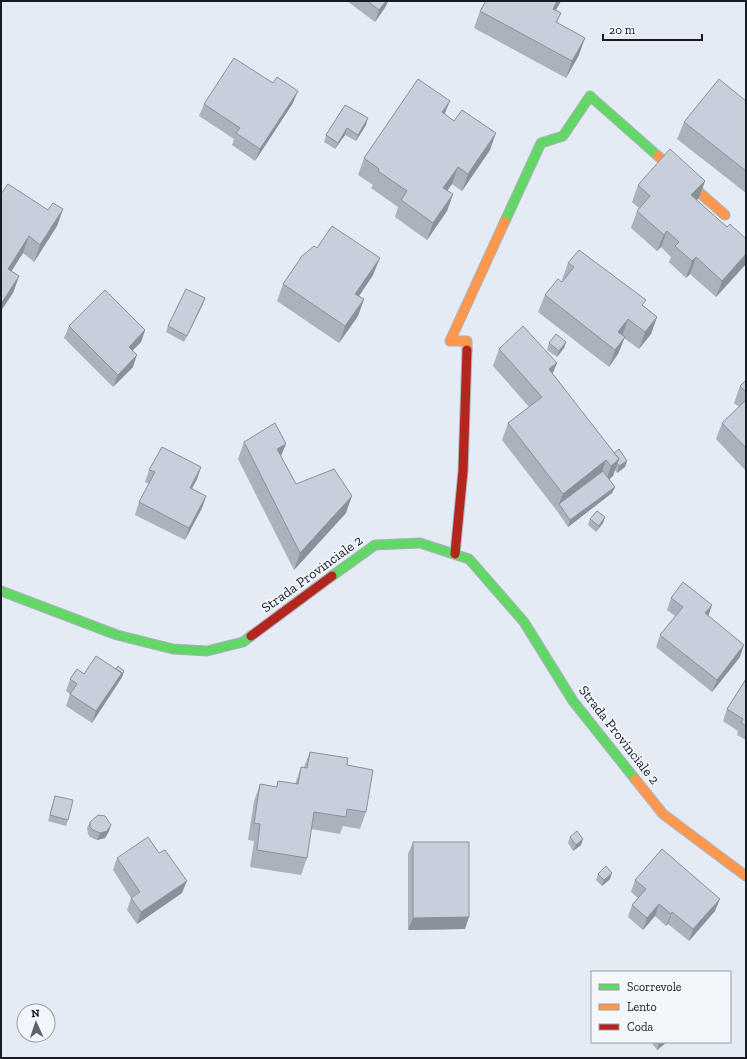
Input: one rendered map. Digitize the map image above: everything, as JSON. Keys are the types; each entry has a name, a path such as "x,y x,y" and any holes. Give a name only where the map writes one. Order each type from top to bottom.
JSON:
{"street":[{"path":"455,554 463,471 467,341 450,341 541,143 563,136 590,96 725,215"},
{"name":"Strada Provinciale 2","path":"1,591 117,636 173,649 207,651 243,642 375,545 420,542 469,559 524,622 573,701 663,814 746,876"}],"building":[{"path":"367,1 386,1 379,10"},
{"path":"486,1 557,1 553,9 561,13 556,22 585,38 572,61 480,11"},
{"path":"234,58 273,83 277,77 298,91 260,149 236,133 240,128 204,104"},
{"path":"418,79 450,101 442,112 454,121 462,110 496,133 468,174 458,167 443,188 453,194 433,223 401,200 407,191 378,171 379,169 364,158"},
{"path":"719,79 746,101 746,171 684,122"},
{"path":"345,105 368,118 358,135 347,128 338,143 326,135"},
{"path":"670,149 705,181 691,195 727,227 730,224 746,239 746,254 722,281 696,257 692,261 675,246 679,242 667,231 664,235 637,211 650,196 638,185"},
{"path":"8,184 48,210 53,203 63,209 40,245 29,236 8,269 19,276 1,304 1,194"},
{"path":"332,226 380,258 355,294 364,299 345,326 283,284 302,256 314,246 317,248"},
{"path":"579,250 646,300 642,305 657,317 645,332 628,319 618,332 625,337 615,350 545,295 558,279 562,282 574,267 568,263"},
{"path":"186,289 205,298 187,336 168,326"},
{"path":"105,290 145,330 129,347 137,355 118,375 69,326"},
{"path":"523,326 557,363 549,369 619,459 611,466 606,460 563,494 508,423 542,397 499,349"},
{"path":"556,334 566,342 559,351 549,343"},
{"path":"746,380 746,392 740,386"},
{"path":"746,400 746,448 722,423"},
{"path":"275,423 286,444 277,449 296,484 334,469 352,496 300,553 244,442"},
{"path":"162,447 201,467 190,488 206,496 189,528 139,502 155,472 149,470"},
{"path":"619,449 627,461 619,466 617,463 619,459 614,453"},
{"path":"603,471 615,487 570,520 559,504"},
{"path":"597,511 605,517 599,526 590,519"},
{"path":"683,582 712,605 705,613 744,645 717,680 660,635 683,607 671,598"},
{"path":"96,656 122,673 96,711 70,694 77,684 70,679 77,669 84,674"},
{"path":"118,666 124,671 119,679 122,673 116,669"},
{"path":"746,679 746,726 741,723 743,719 727,709"},
{"path":"310,752 348,758 347,765 373,770 366,812 347,809 346,817 314,812 307,858 257,850 260,824 254,823 260,784 277,787 278,781 298,784 301,767 307,768"},
{"path":"55,796 73,800 68,820 50,815"},
{"path":"98,815 105,816 111,825 107,831 100,833 90,827 90,822"},
{"path":"577,831 583,839 576,845 570,837"},
{"path":"148,837 159,853 165,850 187,881 141,912 131,898 140,892 117,858"},
{"path":"413,842 469,842 469,917 413,918"},
{"path":"662,849 720,899 693,929 672,912 671,914 659,904 647,918 632,905 646,889 635,880"},
{"path":"606,866 612,873 604,880 598,874"}],"traffic: fast":[{"path":"505,221 541,143 563,136 590,96 658,156"},
{"path":"332,576 375,545 420,543 469,559 524,622 573,701 635,779"},
{"path":"1,591 117,635 173,649 207,651 243,642 251,636"}],"traffic: slow":[{"path":"658,156 725,215"},
{"path":"467,350 467,341 450,341 505,221"},
{"path":"635,779 663,814 746,876"}],"traffic: jam":[{"path":"455,554 463,471 467,350"},
{"path":"251,636 332,576"}]}
